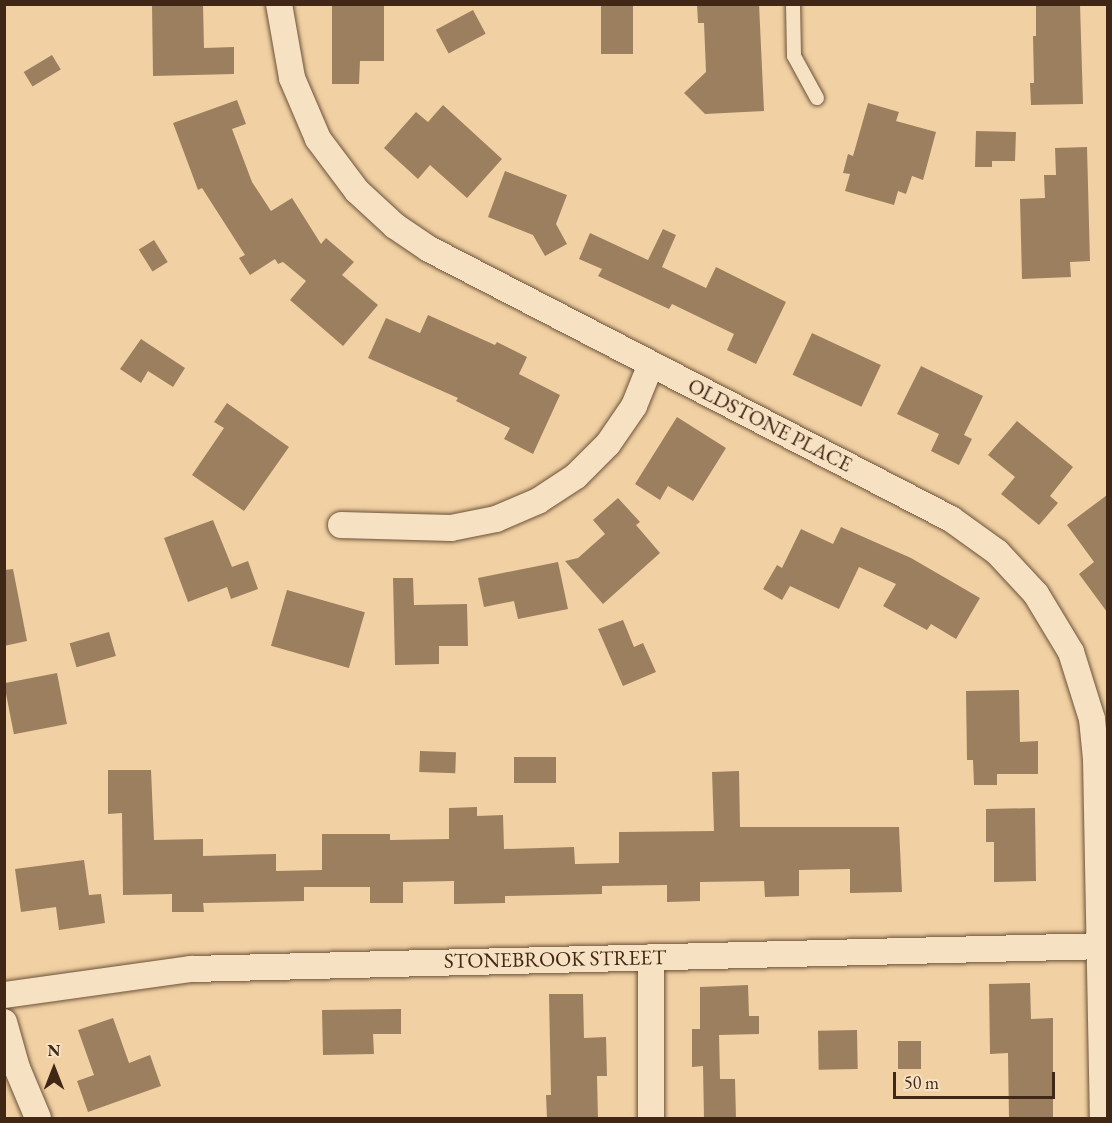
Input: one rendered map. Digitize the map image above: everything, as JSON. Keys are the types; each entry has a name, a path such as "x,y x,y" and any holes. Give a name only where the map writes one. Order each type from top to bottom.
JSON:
{"street":[{"name":"OLDSTONE PLACE","path":"279,4 292,78 318,139 357,191 395,226 429,249 951,519 997,552 1036,594 1071,652 1092,719 1096,759 1103,946 1103,1119"},
{"path":"341,525 451,528 496,519 538,501 576,476 608,444 634,406 651,364"},
{"name":"STONEBROOK STREET","path":"4,995 191,969 1103,946"},
{"path":"651,957 651,1119"},
{"path":"4,1022 17,1068 38,1119"}],"lane":[{"path":"793,4 794,56 817,98"}],"building":[{"path":"152,4 203,4 204,48 234,47 234,74 153,76"},
{"path":"332,4 384,4 384,61 360,61 359,84 332,84"},
{"path":"601,4 633,4 633,54 601,54"},
{"path":"697,4 759,4 764,111 705,114 684,93 706,72 704,23 698,23"},
{"path":"1036,4 1080,4 1083,104 1031,105 1030,83 1034,83 1033,36 1036,36"},
{"path":"473,10 486,34 449,54 436,30"},
{"path":"52,55 61,70 32,87 24,72"},
{"path":"237,100 246,124 232,129 252,182 271,211 292,198 321,244 326,238 354,262 342,275 378,305 343,346 290,300 306,281 283,262 278,264 275,259 250,275 239,258 245,255 202,188 198,190 173,123"},
{"path":"868,103 899,112 896,121 936,132 923,180 912,176 906,194 898,191 894,205 845,191 850,174 843,173 848,154 853,156"},
{"path":"443,105 502,159 467,198 430,165 418,179 384,148 416,112 428,122"},
{"path":"976,131 1016,132 1015,161 992,161 992,167 975,167"},
{"path":"1087,147 1090,261 1070,262 1071,277 1022,279 1020,199 1045,198 1044,175 1056,175 1055,148"},
{"path":"505,171 567,195 556,224 567,244 545,256 533,235 488,217"},
{"path":"663,229 676,235 662,267 706,288 716,267 786,302 756,364 727,350 734,334 672,304 669,309 598,276 602,269 579,259 590,233 648,260"},
{"path":"154,240 168,262 153,272 139,250"},
{"path":"428,315 495,345 497,342 527,357 519,374 560,395 533,454 504,439 510,428 456,401 458,398 368,358 386,318 420,333"},
{"path":"812,333 881,365 861,407 793,375"},
{"path":"141,339 185,368 173,387 148,371 141,383 120,369"},
{"path":"921,366 983,396 964,435 972,439 959,465 931,451 939,434 897,414"},
{"path":"227,403 289,447 244,511 192,475 224,428 214,422"},
{"path":"677,417 726,448 693,501 668,486 660,500 635,484"},
{"path":"1017,421 1073,467 1050,496 1058,503 1039,525 1001,494 1015,477 988,455"},
{"path":"1107,495 1107,612 1079,574 1094,562 1067,525"},
{"path":"618,498 640,522 636,525 660,553 603,604 565,561 578,558 605,534 593,520"},
{"path":"213,520 232,567 248,561 258,589 231,599 227,587 188,602 164,538"},
{"path":"841,527 911,558 980,598 956,639 931,624 927,630 883,606 896,584 859,567 839,609 790,586 782,600 763,589 777,565 782,568 801,529 833,544"},
{"path":"558,562 568,609 518,619 514,601 484,607 478,578"},
{"path":"13,569 27,641 4,646 4,570"},
{"path":"393,578 413,578 414,605 467,604 468,646 439,646 439,664 395,665"},
{"path":"287,590 365,612 349,668 271,646"},
{"path":"623,620 634,647 643,643 656,672 623,686 598,629"},
{"path":"109,632 116,656 76,667 70,643"},
{"path":"57,673 67,724 14,734 4,683"},
{"path":"1019,690 1020,742 1038,741 1038,774 997,774 997,785 974,785 973,760 967,760 966,691"},
{"path":"420,751 456,752 455,773 419,772"},
{"path":"514,757 556,757 556,783 514,783"},
{"path":"108,770 151,770 154,840 203,839 203,856 276,854 276,871 322,870 322,834 390,834 390,840 449,839 449,808 477,807 477,816 503,815 504,849 574,847 575,864 619,863 619,832 714,831 712,772 739,771 740,827 899,827 902,892 850,893 850,869 799,870 799,896 765,897 764,881 700,882 700,901 667,902 667,885 602,886 602,894 505,896 505,903 454,904 454,881 403,882 403,903 370,903 370,887 304,887 304,901 203,903 204,912 172,912 172,894 123,895 122,813 108,814"},
{"path":"1035,808 1036,881 994,882 994,842 986,842 986,809"},
{"path":"84,860 89,895 101,894 105,923 59,930 56,907 21,912 15,869"},
{"path":"1030,983 1031,1019 1053,1018 1053,1119 1009,1119 1008,1053 990,1054 989,984"},
{"path":"748,985 749,1016 759,1016 759,1034 719,1035 720,1079 735,1079 736,1119 704,1119 703,1066 692,1067 692,1029 700,1029 700,987"},
{"path":"549,994 583,994 584,1038 606,1037 607,1076 597,1076 598,1119 547,1119 546,1095 551,1095"},
{"path":"401,1009 401,1034 373,1034 374,1054 323,1055 322,1010"},
{"path":"113,1018 129,1063 150,1055 161,1086 88,1112 77,1081 94,1075 78,1030"},
{"path":"857,1030 858,1069 819,1070 818,1031"},
{"path":"898,1041 921,1041 921,1069 898,1069"}]}
